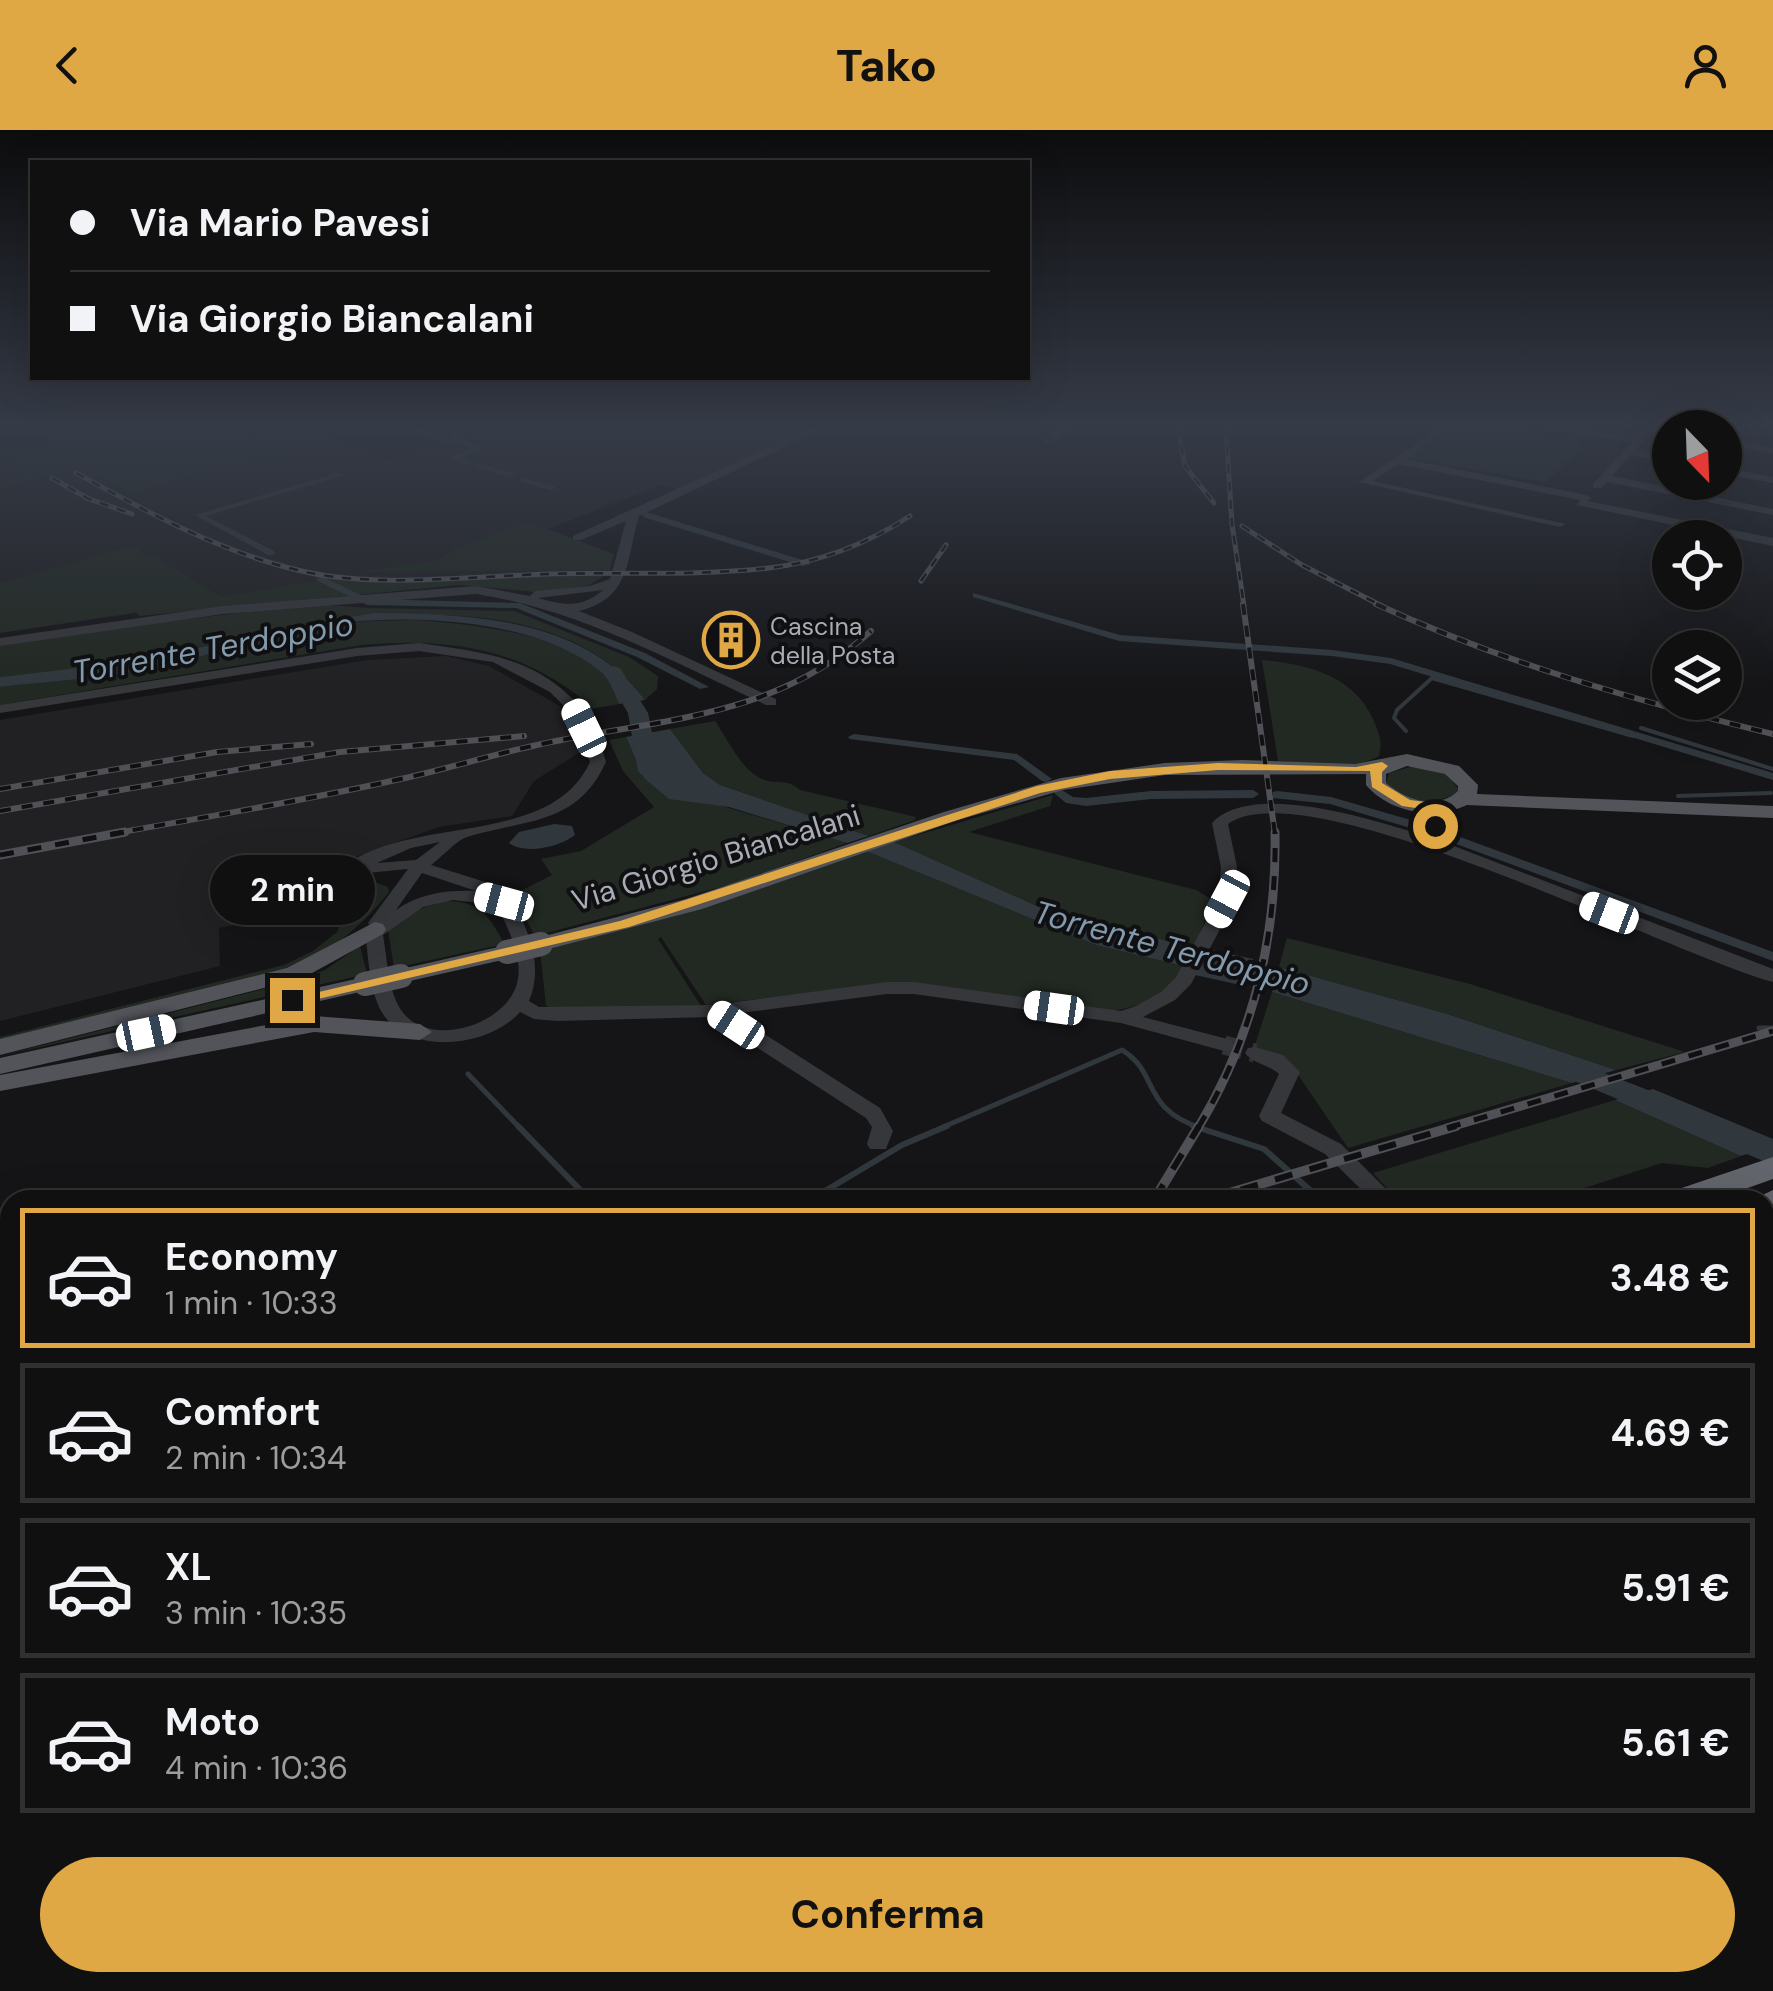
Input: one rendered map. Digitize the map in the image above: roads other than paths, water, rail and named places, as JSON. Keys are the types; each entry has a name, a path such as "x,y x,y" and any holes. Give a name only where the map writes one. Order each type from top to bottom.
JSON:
{"highway":[{"path":"1711,1190 1773,1168"}],"main road":[{"path":"1598,805 1492,790 1423,761 1379,775 1407,803 1436,807 1464,799 1598,805 1773,812"},
{"name":"Via Giorgio Biancalani","path":"0,1066 541,944 744,888 1037,790 1110,775 1218,766 1379,775"},
{"path":"1462,777 1468,785 1464,799"},
{"path":"0,1047 295,973 375,929"},
{"path":"0,1083 314,1024 420,1032"}],"street":[{"path":"577,538 632,515"},
{"path":"568,610 594,605 607,596 625,564 634,515"},
{"path":"1517,515 1560,524"},
{"path":"1554,542 1560,524 1569,515"},
{"path":"1648,515 1773,542"},
{"path":"1754,539 1772,515"},
{"path":"0,642 146,619 357,597 454,590 564,594 616,581"},
{"path":"568,610 592,590"},
{"path":"506,593 568,610 771,702"},
{"path":"607,596 608,608 620,625 660,647 662,653"},
{"path":"0,709 356,652 420,647 496,658 554,689 575,709 594,748 597,768 581,791 548,810 448,840 414,872 380,916 375,929 390,1010 395,1018 420,1032 452,1035 475,1031 496,1022 518,1002 524,995 528,974 515,924 492,889 455,876 414,872 344,873 378,853 485,828"},
{"path":"1422,840 1435,826 1436,807"},
{"path":"1122,1017 1168,996 1184,980 1230,888 1220,822 1230,812 1256,809 1362,823 1422,840 1773,976"},
{"path":"455,876 453,855 469,837 485,828"},
{"path":"375,929 418,903 436,898 482,896 504,902"},
{"path":"518,1002 534,1013 557,1015 714,1011 887,988 1122,1017 1224,1045"},
{"path":"714,1011 873,1113 882,1122 884,1133 878,1144"},
{"path":"1256,1054 1276,1060 1290,1072 1268,1116 1332,1150 1375,1190"}],"water":[{"path":"375,613 486,619 558,636 620,672 645,700 619,704 600,671 570,652 535,638 496,628 413,620 372,620 298,629 151,669 0,687 0,677 146,660 282,628"},
{"path":"670,729 703,773 720,785 869,836 847,843 729,807 669,799 644,778 626,737"},
{"path":"554,824 572,826 575,835 542,848 509,843 519,832"},
{"path":"894,842 1037,906 1194,948 1183,966 1096,945 866,851"},
{"path":"1208,949 1253,959 1245,986 1195,975"},
{"path":"1279,967 1447,1014 1616,1070 1572,1083 1272,992"},
{"path":"1653,1089 1773,1139 1773,1145 1741,1156 1615,1100"}],"waterway":[{"path":"200,515 271,553"},
{"path":"646,515 806,564"},
{"path":"321,579 367,602 517,605 641,655 704,687"},
{"path":"976,595 1119,638 1332,653 1391,661 1773,777"},
{"name":"Torrente Terdoppio","path":"613,672 638,713 649,771"},
{"path":"1406,731 1394,718 1397,710 1432,678 1633,736"},
{"path":"1641,728 1773,769"},
{"path":"854,737 1017,757 1046,779"},
{"path":"1060,793 1070,800 1086,802 1151,795 1253,794"},
{"path":"1678,796 1771,793"},
{"path":"1277,795 1331,801 1417,826"},
{"path":"1444,835 1773,957"},
{"name":"Torrente Terdoppio","path":"1213,962 1312,987"},
{"path":"1759,1028 1773,1028"},
{"path":"941,1128 1122,1050 1142,1069 1168,1111 1201,1128"},
{"name":"Torrente Terdoppio","path":"1558,1064 1666,1108"},
{"path":"468,1074 520,1128"},
{"path":"518,1126 580,1190"},
{"path":"827,1190 902,1145 947,1126"},
{"path":"1193,1126 1264,1149 1310,1190"},
{"name":"Torrente Terdoppio","path":"1728,1135 1773,1155"}],"tunnel":[{"path":"1224,1045 1255,1053"}],"railway":[{"path":"155,515 245,555 306,572 334,577 426,580 769,568 843,550 910,516"},
{"path":"1231,515 1244,606"},
{"path":"1242,526 1302,565 1382,606"},
{"path":"921,581 946,545"},
{"path":"1243,604 1275,834"},
{"path":"1376,604 1473,645 1571,679 1773,734"},
{"path":"111,834 325,795 537,745 713,711 794,683 871,631"},
{"path":"0,811 340,752 524,736"},
{"path":"0,789 217,752 311,744"},
{"path":"0,855 125,832"},
{"path":"1198,1128 1234,1058 1258,986 1272,910 1275,834"},
{"path":"1447,1128 1773,1031"},
{"path":"1160,1190 1199,1126"},
{"path":"1240,1190 1456,1126"}],"place":[{"name":"Cascina della Posta","path":"731,640"}]}
